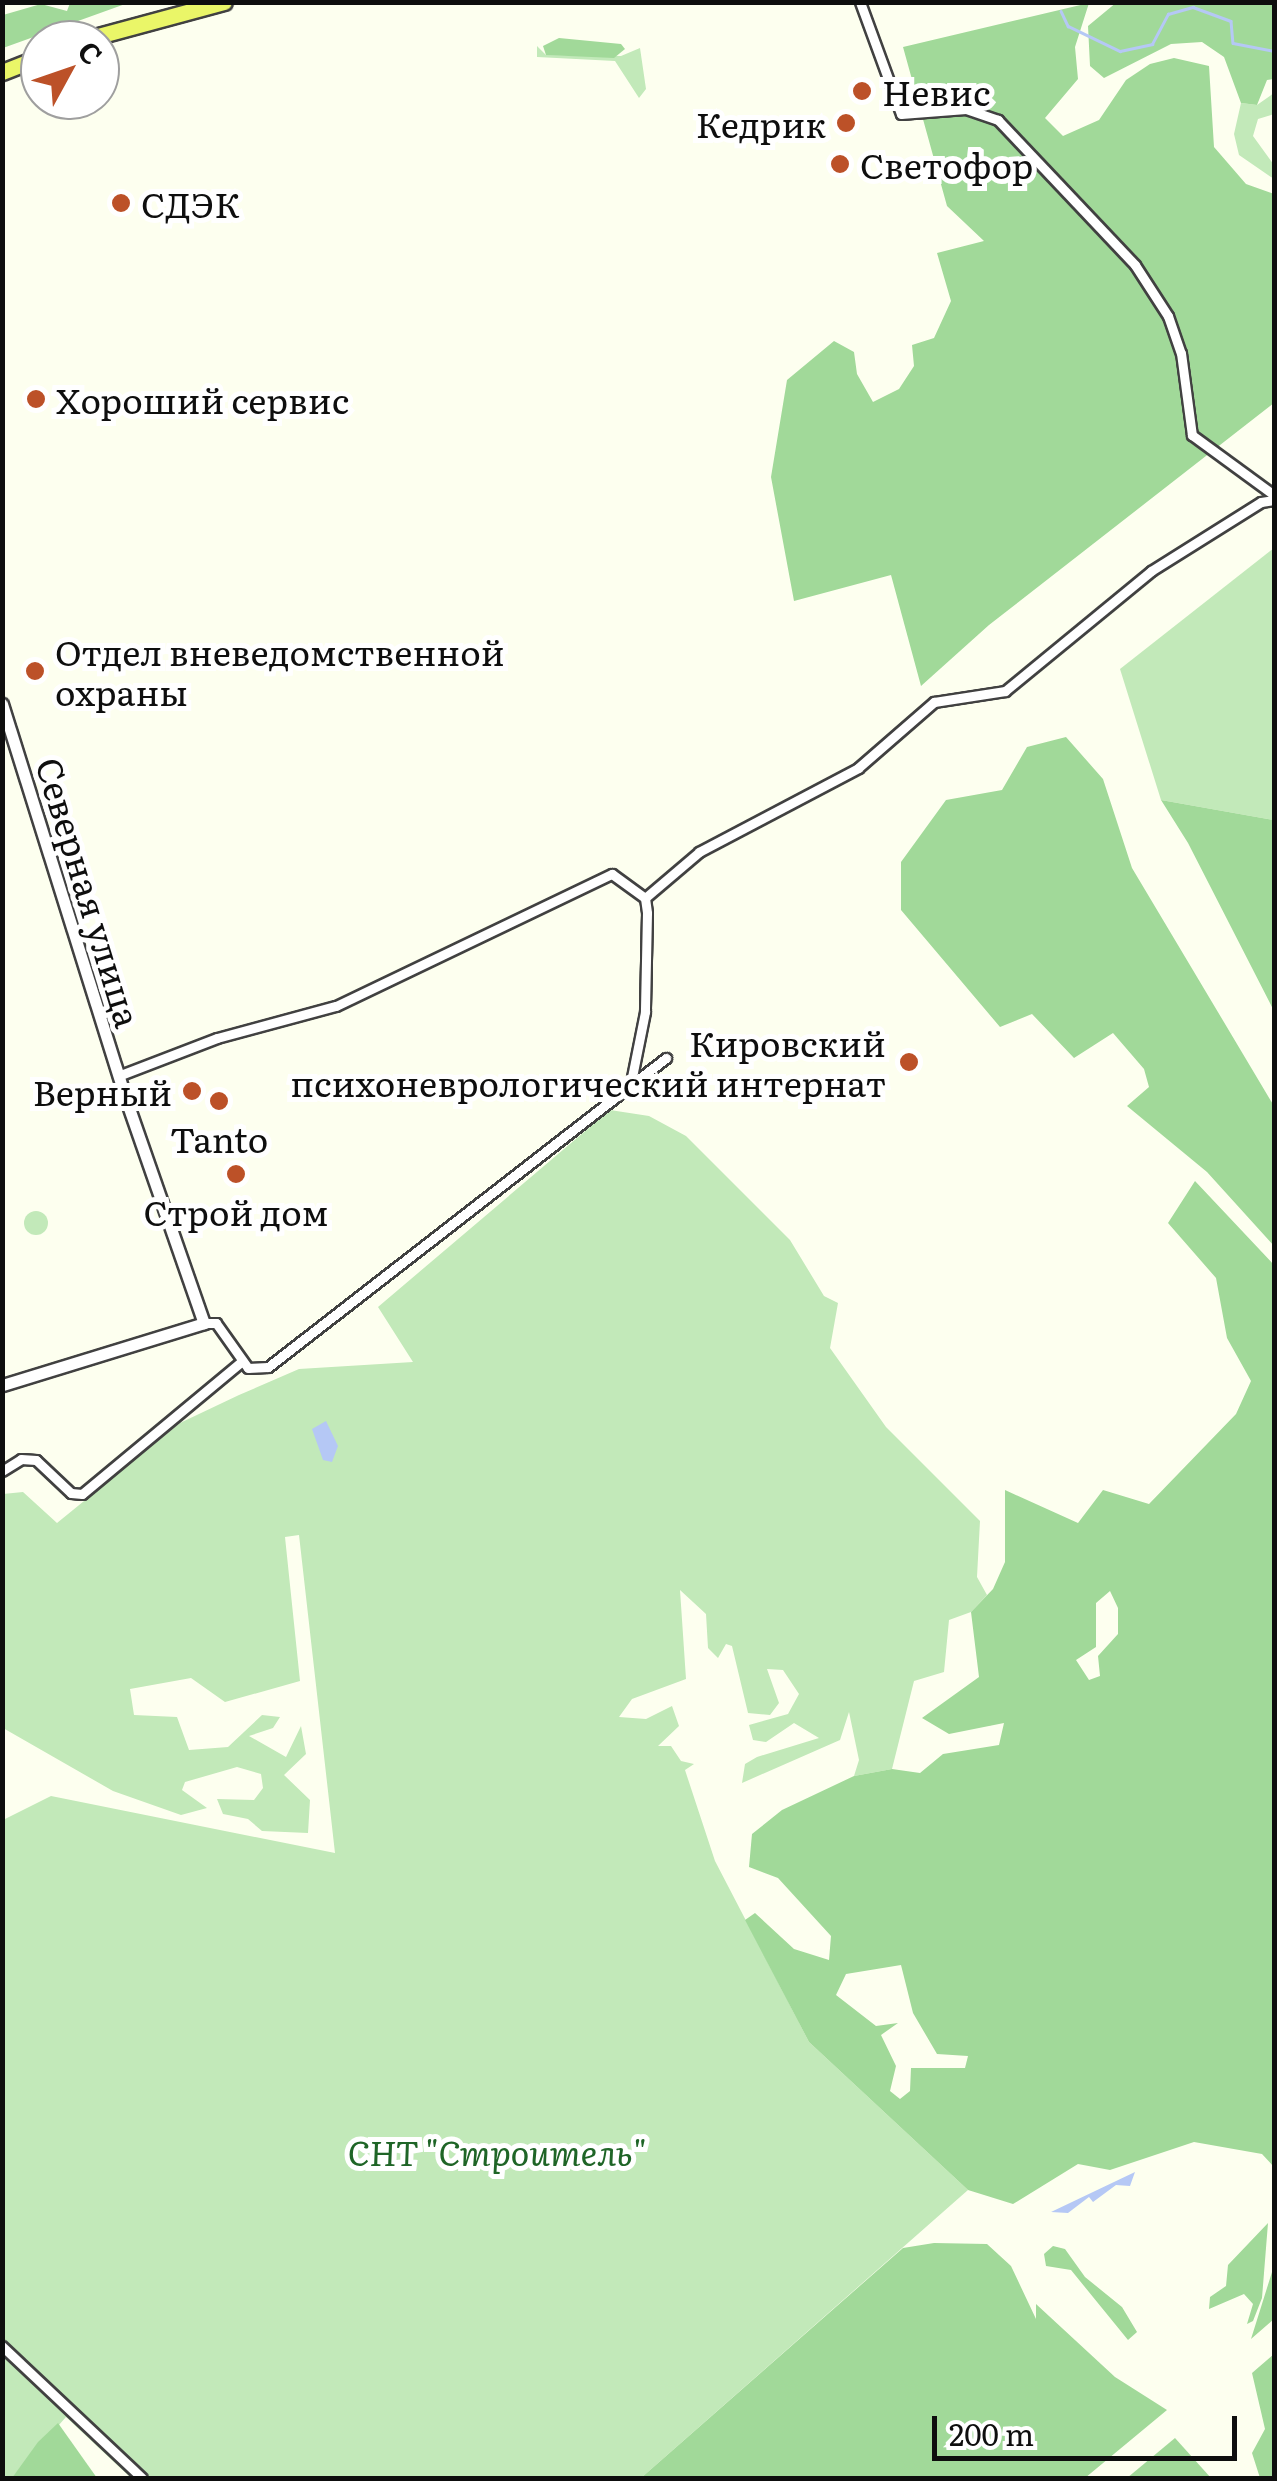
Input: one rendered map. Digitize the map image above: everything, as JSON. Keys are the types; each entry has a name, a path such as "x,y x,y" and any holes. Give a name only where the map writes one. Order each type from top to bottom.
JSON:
{"main road":[{"path":"120,30 224,2"}],"street":[{"path":"860,2 901,114 966,109 998,120 1135,265 1168,316 1181,353 1192,435 1274,497"},
{"path":"630,1087 645,1012 645,898 699,852 858,768 934,702 1005,691 1150,571 1274,497"},
{"name":"Северная улица","path":"2,704 118,1076 204,1323"},
{"path":"118,1076 217,1038 336,1006 580,884 612,874 645,898"},
{"path":"2,1385 204,1323 216,1324 241,1362 258,1372 666,1058"},
{"path":"2,1471 21,1459 36,1460 70,1493 82,1494 241,1362"},
{"path":"2,2346 142,2478"}],"green space":[{"path":"1117,2 1274,3 1274,79 1267,80 1257,105 1241,103 1224,57 1202,42 1171,44 1104,78 1090,66 1088,26"},
{"path":"70,3 128,3 81,20 20,20 20,42 3,48 3,15 41,4 67,11"},
{"path":"1089,3 1075,47 1078,79 1045,118 1063,136 1099,120 1126,80 1150,64 1174,58 1209,66 1214,147 1246,184 1274,194 1274,403 989,625 921,686 891,575 794,601 771,477 787,380 834,341 854,352 857,374 873,402 899,389 914,366 912,345 934,338 951,301 937,253 984,241 947,206 903,47"},
{"path":"559,38 621,44 625,49 614,58 546,55 543,46"},
{"path":"537,46 546,55 621,56 640,48 646,89 639,98 615,61 537,57"},
{"path":"1274,93 1274,114 1258,119 1253,136 1274,165 1274,179 1239,155 1234,134 1241,103 1257,105"},
{"path":"1274,548 1274,820 1161,800 1120,669"},
{"path":"1066,737 1103,779 1132,868 1274,1106 1274,1246 1207,1172 1127,1106 1149,1087 1144,1069 1113,1033 1074,1058 1032,1014 1000,1027 901,910 901,862 946,800 1002,790 1027,747"},
{"path":"1161,800 1274,820 1274,1011 1188,843"},
{"name":"СНТ \"Строитель\"","path":"610,1110 649,1116 686,1136 790,1240 824,1296 838,1303 830,1348 886,1427 980,1521 977,1577 987,1595 971,1612 949,1620 944,1672 914,1681 892,1769 854,1776 859,1760 849,1712 840,1740 742,1783 745,1764 819,1738 794,1723 766,1742 753,1740 749,1725 788,1714 799,1694 783,1670 767,1669 779,1703 770,1715 748,1713 732,1646 726,1644 718,1658 708,1648 706,1614 680,1590 686,1679 632,1699 619,1717 646,1719 672,1706 679,1726 658,1746 671,1746 681,1761 694,1764 685,1770 715,1861 809,2042 968,2190 641,2478 131,2478 66,2417 12,2478 3,2478 3,1820 51,1796 335,1853 299,1535 285,1537 300,1681 225,1702 191,1678 130,1689 134,1715 177,1717 189,1750 228,1747 262,1715 280,1717 273,1728 249,1736 286,1757 301,1726 306,1754 284,1775 310,1800 308,1833 262,1831 248,1819 223,1814 217,1799 254,1800 263,1788 261,1774 237,1767 185,1782 182,1790 207,1808 181,1815 113,1791 3,1728 3,1494 23,1492 57,1523 180,1423 239,1395 299,1369 413,1362 378,1307"},
{"path":"1195,1181 1274,1265 1274,2167 1262,2154 1194,2142 1110,2170 1078,2164 1013,2204 968,2190 809,2042 745,1920 755,1913 794,1949 829,1960 831,1936 778,1878 749,1867 752,1834 782,1810 854,1776 892,1769 920,1773 943,1754 999,1745 1004,1723 949,1734 922,1718 979,1677 971,1612 993,1589 1005,1562 1005,1490 1078,1523 1103,1490 1149,1504 1236,1414 1251,1381 1227,1338 1216,1278 1168,1223","holes":["1110,1591 1118,1608 1118,1634 1098,1656 1100,1676 1089,1680 1076,1660 1096,1647 1096,1603","901,1965 913,2013 937,2054 968,2056 965,2068 911,2068 910,2091 900,2099 890,2091 896,2066 881,2035 898,2023 876,2026 836,1995 846,1974"]},
{"path":"36,1211 45,1214 45,1232 36,1235 27,1232 24,1223 27,1214"},
{"path":"1274,2220 1274,2319 1251,2339 1272,2272"},
{"path":"1268,2223 1262,2298 1253,2321 1247,2324 1253,2304 1244,2294 1209,2309 1210,2297 1226,2286 1228,2265"},
{"path":"934,2243 987,2244 1011,2266 1036,2319 1036,2304 1115,2377 1167,2410 1085,2478 641,2478 903,2248"},
{"path":"1053,2246 1065,2249 1085,2277 1122,2307 1137,2332 1128,2340 1071,2270 1046,2266 1044,2254"},
{"path":"1274,2354 1274,2478 1260,2478 1252,2453 1265,2429 1252,2373"},
{"path":"58,2423 97,2478 12,2478 38,2442"},
{"path":"1175,2438 1211,2478 1127,2478"}],"water":[{"path":"326,1421 338,1446 332,1462 323,1460 312,1429"},
{"path":"1135,2172 1130,2186 1116,2185 1093,2202 1089,2197 1068,2213 1051,2212"}],"waterway":[{"path":"1061,11 1068,26 1120,51 1152,44 1168,14 1193,7 1231,21 1233,43 1274,51"}],"place":[{"name":"Невис","path":"862,91"},
{"name":"Кедрик","path":"846,123"},
{"name":"Светофор","path":"840,164"},
{"name":"СДЭК","path":"121,203"},
{"name":"Хороший сервис","path":"36,399"},
{"name":"Отдел вневедомственной охраны","path":"35,671"},
{"name":"Кировский психоневрологический интернат","path":"909,1062"},
{"name":"Верный","path":"192,1091"},
{"name":"Tanto","path":"219,1101"},
{"name":"Строй дом","path":"236,1174"}]}
